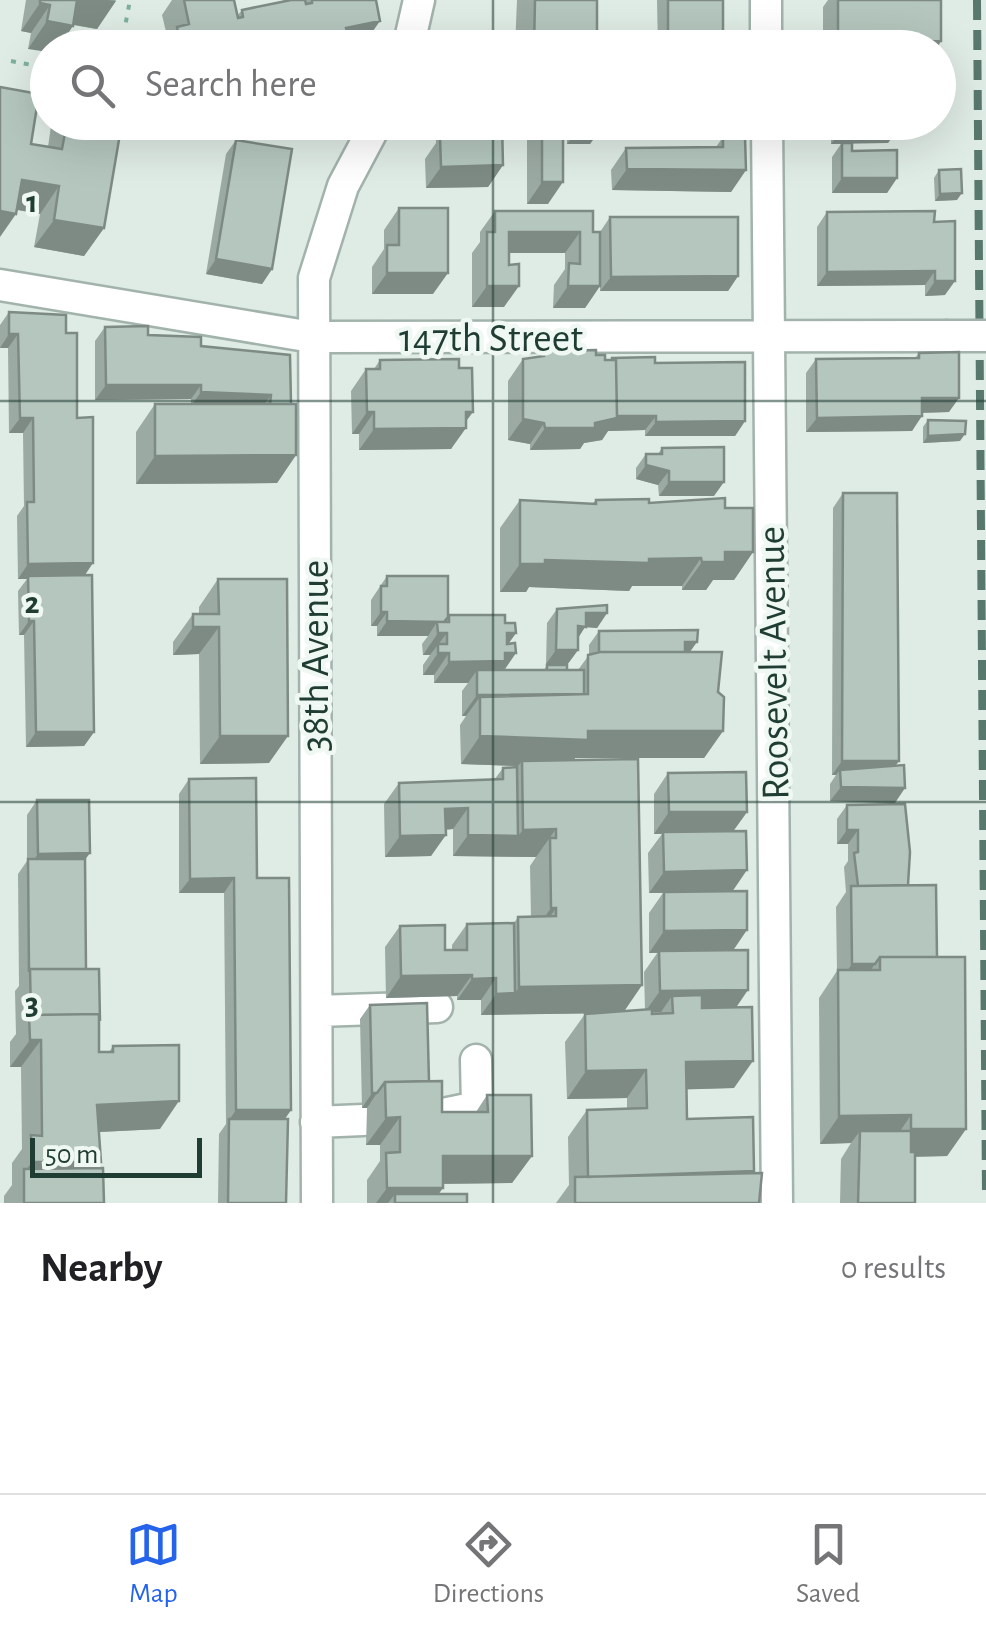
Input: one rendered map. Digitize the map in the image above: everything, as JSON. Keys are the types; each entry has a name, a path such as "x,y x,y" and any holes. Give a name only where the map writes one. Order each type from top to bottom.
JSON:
{"street":[{"path":"412,30 419,0"},
{"path":"766,0 766,30"},
{"name":"38th Avenue","path":"317,1203 314,278 343,186 367,140"},
{"name":"Roosevelt Avenue","path":"767,140 777,1203"},
{"name":"147th Street","path":"0,286 312,337 986,336"},
{"path":"317,1011 437,1007"},
{"path":"424,1118 476,1107 476,1060"},
{"path":"316,1122 362,1120"}],"path":[{"path":"124,30 130,0"},
{"path":"11,61 30,65"}],"building":[{"path":"40,0 77,0 73,26 47,21 50,5"},
{"path":"184,0 234,0 238,18 243,17 242,10 291,0 305,0 306,4 312,0 376,0 380,21 346,30 178,30 189,24"},
{"path":"535,0 597,0 597,30 534,30"},
{"path":"668,0 723,0 723,30 668,30"},
{"path":"838,0 941,0 941,30 838,30"},
{"path":"0,87 30,92 31,144 62,149 64,140 119,140 104,228 54,220 59,186 22,180 16,214 0,211"},
{"path":"236,140 292,149 272,269 216,259"},
{"path":"440,140 502,140 503,165 441,167"},
{"path":"542,140 563,140 563,182 542,182"},
{"path":"723,140 745,140 746,170 627,169 626,148 723,147"},
{"path":"842,143 852,143 852,151 897,150 897,178 842,178"},
{"path":"961,169 962,193 940,194 939,170"},
{"path":"399,208 448,208 448,273 387,273 387,245 399,245"},
{"path":"495,211 593,211 593,232 600,232 600,286 568,286 569,263 580,264 580,232 509,232 509,265 519,264 519,286 487,286 487,232 495,232"},
{"path":"935,211 934,222 955,221 955,281 935,281 935,271 827,272 827,212"},
{"path":"610,217 738,217 738,276 611,277"},
{"path":"9,312 66,315 66,333 77,333 77,418 93,417 93,563 28,564 27,502 34,502 33,418 20,418 18,334 9,334"},
{"path":"148,326 148,335 201,337 201,346 290,355 291,404 270,404 271,395 201,392 201,385 106,385 105,327"},
{"path":"596,350 596,355 605,355 605,360 616,360 617,418 595,423 595,428 545,428 544,423 523,419 523,359 544,356 544,351"},
{"path":"959,352 959,398 922,398 922,416 817,418 816,359 919,358 919,353"},
{"path":"655,357 655,363 745,362 745,421 656,422 656,416 617,416 616,360 612,358"},
{"path":"459,359 459,368 472,368 473,412 466,412 466,428 374,429 374,412 367,412 366,369 380,369 380,360"},
{"path":"155,404 296,404 296,455 155,456"},
{"path":"928,420 966,421 965,434 928,436"},
{"path":"724,447 724,482 669,482 669,471 646,465 646,454 662,454 662,448"},
{"path":"843,493 897,493 899,761 842,761"},
{"path":"725,498 725,508 753,508 753,552 725,552 725,562 702,562 701,558 649,559 649,563 545,560 545,564 520,564 520,500 596,504 596,500 649,499 649,503"},
{"path":"92,575 94,732 36,732 34,621 29,621 28,576"},
{"path":"387,576 448,576 448,617 444,622 387,621 387,612 381,612 381,586 387,586"},
{"path":"218,579 287,579 288,736 220,736 219,627 193,627 193,614 219,614"},
{"path":"607,605 607,613 586,613 586,627 578,626 578,650 556,650 557,609"},
{"path":"449,615 505,615 505,623 515,623 516,633 507,633 507,644 515,643 516,653 505,653 505,661 449,662 449,653 438,653 438,644 447,644 447,633 438,633 437,622 449,622"},
{"path":"698,630 697,642 685,642 685,652 599,652 599,631"},
{"path":"722,652 718,692 724,697 723,731 588,731 588,740 480,736 480,697 588,694 588,655"},
{"path":"547,665 567,665 567,670 547,670"},
{"path":"477,670 584,670 584,694 477,695"},
{"path":"638,759 642,985 519,987 518,917 556,916 556,908 551,908 550,838 556,838 556,829 523,830 522,761"},
{"path":"904,765 905,788 841,787 840,770"},
{"path":"517,767 518,836 468,835 468,808 445,809 446,835 400,836 399,783 503,779 503,768"},
{"path":"746,772 747,812 669,812 668,773"},
{"path":"256,778 257,878 289,878 291,1110 236,1110 234,878 190,879 189,779"},
{"path":"37,800 89,800 90,853 38,854"},
{"path":"905,804 910,852 908,885 858,886 854,853 858,852 858,830 847,830 847,805"},
{"path":"746,831 747,870 664,872 663,832"},
{"path":"28,859 85,859 86,969 29,972"},
{"path":"936,885 937,957 880,957 875,964 852,964 851,886"},
{"path":"747,891 747,930 664,931 664,892"},
{"path":"514,923 515,993 496,994 496,978 401,976 400,926 445,925 445,950 467,950 467,924"},
{"path":"748,950 748,990 660,991 659,951"},
{"path":"880,957 965,957 966,1129 911,1129 911,1115 839,1116 838,970 880,970"},
{"path":"30,969 99,969 100,1021 99,1014 31,1015"},
{"path":"702,995 702,1008 752,1007 753,1061 686,1062 687,1119 753,1117 754,1171 588,1177 587,1110 647,1108 646,1070 586,1071 585,1014 652,1009 652,1014 673,1013 672,996"},
{"path":"427,1003 429,1081 385,1082 377,1093 372,1093 370,1005"},
{"path":"99,1014 99,1052 113,1052 113,1046 179,1045 179,1101 97,1105 101,1162 32,1162 31,1135 42,1136 41,1040 30,1040 29,1015"},
{"path":"442,1081 442,1112 488,1112 487,1095 531,1095 532,1156 443,1156 443,1188 387,1188 386,1153 400,1152 400,1117 386,1118 385,1082"},
{"path":"229,1119 288,1119 286,1203 228,1203"},
{"path":"860,1131 911,1131 915,1203 858,1203"},
{"path":"103,1168 104,1203 24,1203 24,1169"},
{"path":"762,1173 759,1203 575,1203 575,1177"},
{"path":"395,1194 467,1194 467,1203 395,1203"}],"railway":[{"path":"977,0 986,1191"}]}
